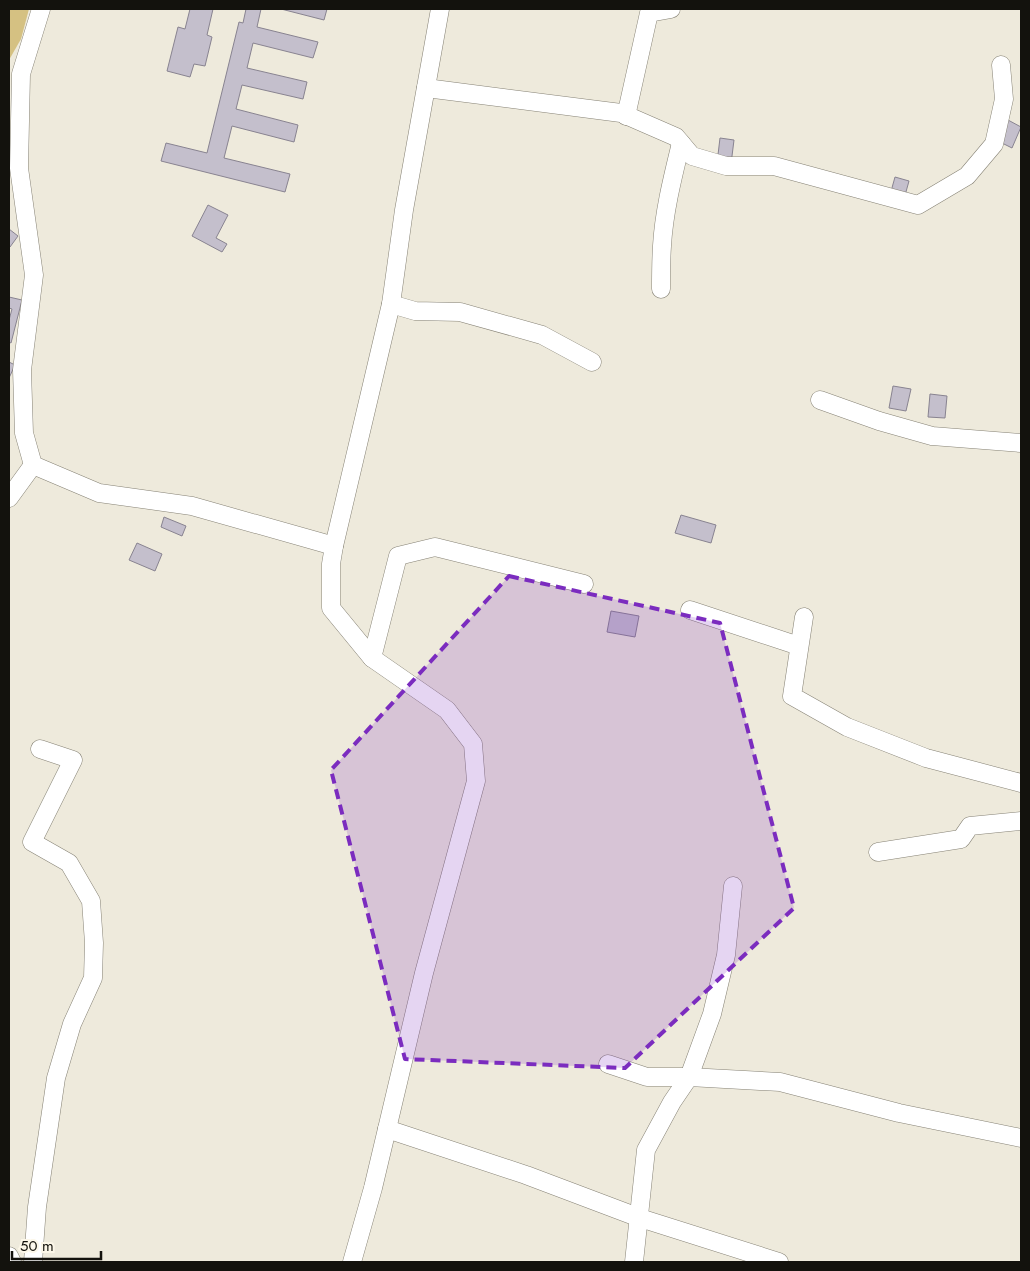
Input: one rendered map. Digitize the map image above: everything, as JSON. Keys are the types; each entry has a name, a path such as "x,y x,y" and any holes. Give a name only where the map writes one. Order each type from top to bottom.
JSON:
{"street":[{"path":"33,465 24,433 22,370 34,276 19,168 20,74 41,9"},
{"path":"352,1262 373,1188 424,973 476,781 473,744 447,710 372,658 331,608 331,564 334,546 391,304 404,210 440,9"},
{"path":"626,116 649,13 672,9"},
{"path":"426,88 621,113 676,137 692,156 726,166 774,166 918,205 967,176 994,144 1004,99 1001,65"},
{"path":"661,289 664,222 681,143"},
{"path":"391,304 415,310 460,312 542,335 592,362"},
{"path":"820,400 879,422 932,436 1021,443"},
{"path":"9,498 33,465"},
{"path":"33,465 99,493 192,506 334,546"},
{"path":"372,658 398,556 435,548 584,584"},
{"path":"690,610 800,646"},
{"path":"804,617 792,696 847,727 926,758 1021,783"},
{"path":"33,1262 37,1207 56,1078 72,1024 92,978 94,943 91,901 69,863 32,842 74,760 40,749"},
{"path":"878,852 961,839 970,826 1021,821"},
{"path":"634,1262 646,1150 688,1077 712,1014 726,955 733,886"},
{"path":"608,1064 648,1077 688,1077 780,1082 899,1113 1021,1138"},
{"path":"387,1129 526,1175 640,1218 778,1262"},
{"path":"9,1256 12,1262"}],"highlighted area":[{"path":"509,576 720,623 794,908 625,1068 405,1059 331,770"}],"shaded area":[{"path":"9,9 29,9 21,39 9,60"}],"building":[{"path":"190,9 213,9 207,35 212,37 205,66 194,64 190,77 167,71 178,27 185,29"},
{"path":"246,9 261,9 257,27 318,42 313,58 253,43 247,68 307,82 303,99 242,85 236,109 298,125 294,142 232,126 224,158 290,174 285,192 161,161 166,143 207,153 239,22 243,23"},
{"path":"281,9 327,9 324,20"},
{"path":"1008,120 1021,127 1012,148 998,141"},
{"path":"720,138 734,140 731,164 717,163"},
{"path":"895,177 909,181 904,199 890,195"},
{"path":"208,205 228,215 216,238 227,244 222,252 192,236"},
{"path":"9,229 18,236 10,247 9,246"},
{"path":"9,297 22,300 11,343 9,342 9,320 12,309 9,308"},
{"path":"9,362 15,365 9,378"},
{"path":"893,386 911,389 906,411 889,408"},
{"path":"930,394 947,396 945,418 928,417"},
{"path":"681,515 716,525 711,543 675,533"},
{"path":"164,517 186,526 182,536 161,527"},
{"path":"137,543 162,554 155,571 129,560"},
{"path":"611,611 639,616 635,637 607,632"}]}
